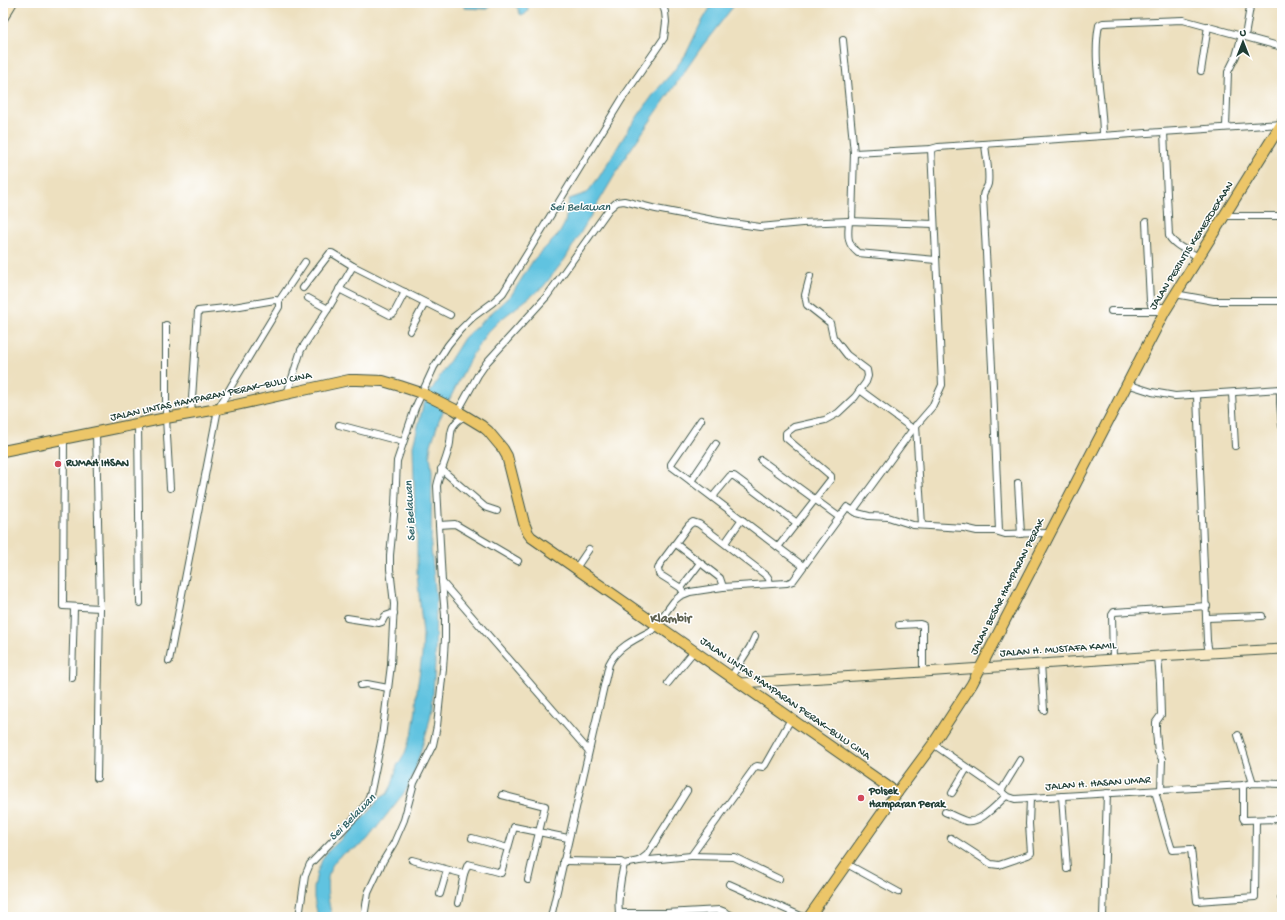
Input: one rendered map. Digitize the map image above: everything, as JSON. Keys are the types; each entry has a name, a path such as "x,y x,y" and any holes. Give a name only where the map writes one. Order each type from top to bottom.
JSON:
{"main road":[{"name":"JALAN PERINTIS KEMERDEKAAN","path":"1127,384 1166,309 1282,124"},
{"name":"JALAN LINTAS HAMPARAN PERAK–BULU CINA","path":"3,451 191,414 350,380 382,381 422,394 460,412 488,431 505,452 516,488 524,523 531,537 897,793"},
{"name":"JALAN BESAR HAMPARAN PERAK","path":"809,917 933,744 972,684 1127,384"}],"street":[{"path":"3,18 12,3"},
{"path":"299,917 305,876 310,864 360,812 369,797 382,737 392,665 394,613 390,568 390,543 395,505 396,464 422,394 434,367 448,345 469,321 503,293 622,99 664,38 666,22 662,3"},
{"path":"1226,127 1228,72 1236,56 1243,36 1250,7 1253,3"},
{"path":"1103,136 1103,119 1098,71 1098,25 1103,23 1176,19 1208,26 1282,47"},
{"path":"1201,70 1208,26"},
{"path":"843,40 854,152 849,242 858,253 936,260"},
{"path":"854,152 931,149 938,147 1282,124"},
{"path":"1164,132 1169,236 1176,244 1198,257"},
{"path":"985,144 988,187 983,193 983,196 999,531"},
{"path":"853,511 915,427 932,407 942,385 931,149"},
{"path":"364,917 368,893 383,861 399,833 406,815 414,783 433,745 442,685 445,639 445,615 437,494 441,470 450,446 451,429 460,418 460,412 478,375 487,362 547,296 609,209 617,202 624,201 718,221 760,227 850,221 934,224"},
{"path":"1225,216 1282,216"},
{"path":"1146,222 1150,301 1152,307 1166,309"},
{"path":"303,288 330,253 332,253 352,266 450,316"},
{"path":"169,661 218,408 279,307 279,301 305,262"},
{"path":"287,394 301,350 328,309 352,266"},
{"path":"778,547 831,479 831,476 786,438 785,435 794,427 825,420 838,413 848,405 866,382 868,376 867,370 842,350 833,337 830,323 807,305 805,296 810,276"},
{"path":"339,289 390,315 394,313 405,292"},
{"path":"1175,294 1214,301 1282,301"},
{"path":"308,298 328,309"},
{"path":"191,414 198,310 234,307 275,300 279,301"},
{"path":"410,332 426,303"},
{"path":"1111,311 1166,309"},
{"path":"166,325 166,418 170,488"},
{"path":"1127,384 1152,392 1175,396 1197,396 1281,389 1280,403 1282,426"},
{"path":"860,390 915,427"},
{"path":"1232,393 1235,446"},
{"path":"1197,396 1207,606 1207,641 1209,654"},
{"path":"702,420 671,466 804,566"},
{"path":"138,424 140,603"},
{"path":"339,426 403,442"},
{"path":"915,427 922,526"},
{"path":"96,433 100,608 97,778"},
{"path":"64,439 63,606 74,608 100,608"},
{"path":"691,481 716,444"},
{"path":"761,460 839,517"},
{"path":"441,470 485,507 497,511"},
{"path":"714,498 715,494 730,476 734,476 797,522"},
{"path":"1018,483 1021,534"},
{"path":"551,917 607,669 612,658 622,648 658,625 674,601 690,592 723,586 787,583 793,581 847,507 853,511 869,516 888,517 909,524 922,526 964,528 977,531 999,531 1006,534 1050,533"},
{"path":"724,543 742,519"},
{"path":"684,594 680,588 659,574 658,571 660,564 688,526 693,522 699,524 767,576 770,584"},
{"path":"439,525 455,524 518,561"},
{"path":"676,544 720,578 723,586"},
{"path":"576,568 589,549"},
{"path":"680,588 700,563"},
{"path":"442,582 588,750"},
{"path":"1113,659 1112,615 1114,612 1207,606"},
{"path":"72,678 74,608"},
{"path":"347,618 379,623 382,622 385,616 394,613"},
{"path":"1207,618 1262,616"},
{"path":"899,625 923,625 923,672"},
{"path":"731,677 750,647 755,636"},
{"name":"JALAN H. MUSTAFA KAMIL","path":"740,683 1041,663 1282,650"},
{"path":"668,683 694,651"},
{"path":"1158,656 1161,715 1156,722 1156,732 1158,752 1162,759 1158,790 1166,831 1172,850 1191,849 1197,901 1255,897 1256,820"},
{"path":"1041,663 1044,710"},
{"path":"361,685 367,684 388,688"},
{"path":"691,856 755,767 764,766 791,719"},
{"path":"1238,735 1253,784"},
{"name":"JALAN H. HASAN UMAR","path":"933,744 1003,794 1015,799 1253,784 1282,784"},
{"path":"945,812 967,821 975,821 990,811 1003,794 1020,760"},
{"path":"952,793 967,768"},
{"path":"1243,785 1243,818 1246,821 1280,820"},
{"path":"638,861 645,857 651,850 687,790"},
{"path":"1103,917 1107,793"},
{"path":"502,795 545,806 528,880"},
{"path":"1062,796 1067,869"},
{"path":"951,838 994,866 1028,855 1031,853 1032,848 1029,824 1030,799"},
{"path":"458,903 464,874 468,864 502,872 514,827 568,838"},
{"path":"472,838 508,848"},
{"path":"563,861 622,862 624,864 638,861 691,856 734,857 779,879"},
{"path":"412,860 464,874"},
{"path":"624,864 619,885 619,916 622,913 686,915 720,910 735,917"},
{"path":"847,864 898,892"},
{"path":"440,894 447,870"},
{"path":"729,884 804,917"}],"water":[{"path":"464,3 490,3 488,9 464,8"},
{"path":"511,3 527,3 527,11 521,16 517,7"},
{"name":"Sei Belawan","path":"713,3 736,3 703,45 626,156 565,259 543,287 500,320 487,333 472,355 439,420 431,445 430,454 432,472 431,548 436,598 435,664 432,709 428,727 415,770 407,789 367,840 358,847 342,855 334,862 330,869 327,885 332,917 318,917 314,898 314,888 317,873 322,860 327,852 370,811 379,799 387,794 392,785 397,766 405,753 413,730 422,656 423,634 417,574 413,446 423,406 464,338 512,294 534,259 559,234 565,223 569,199 587,193 599,177 630,127 653,95 686,54 701,23"}],"place":[{"name":"RUMAH IHSAN","path":"58,464"},
{"name":"Polsek Hamparan Perak","path":"861,798"}],"district":[{"name":"Klambir","path":"671,619"}]}
